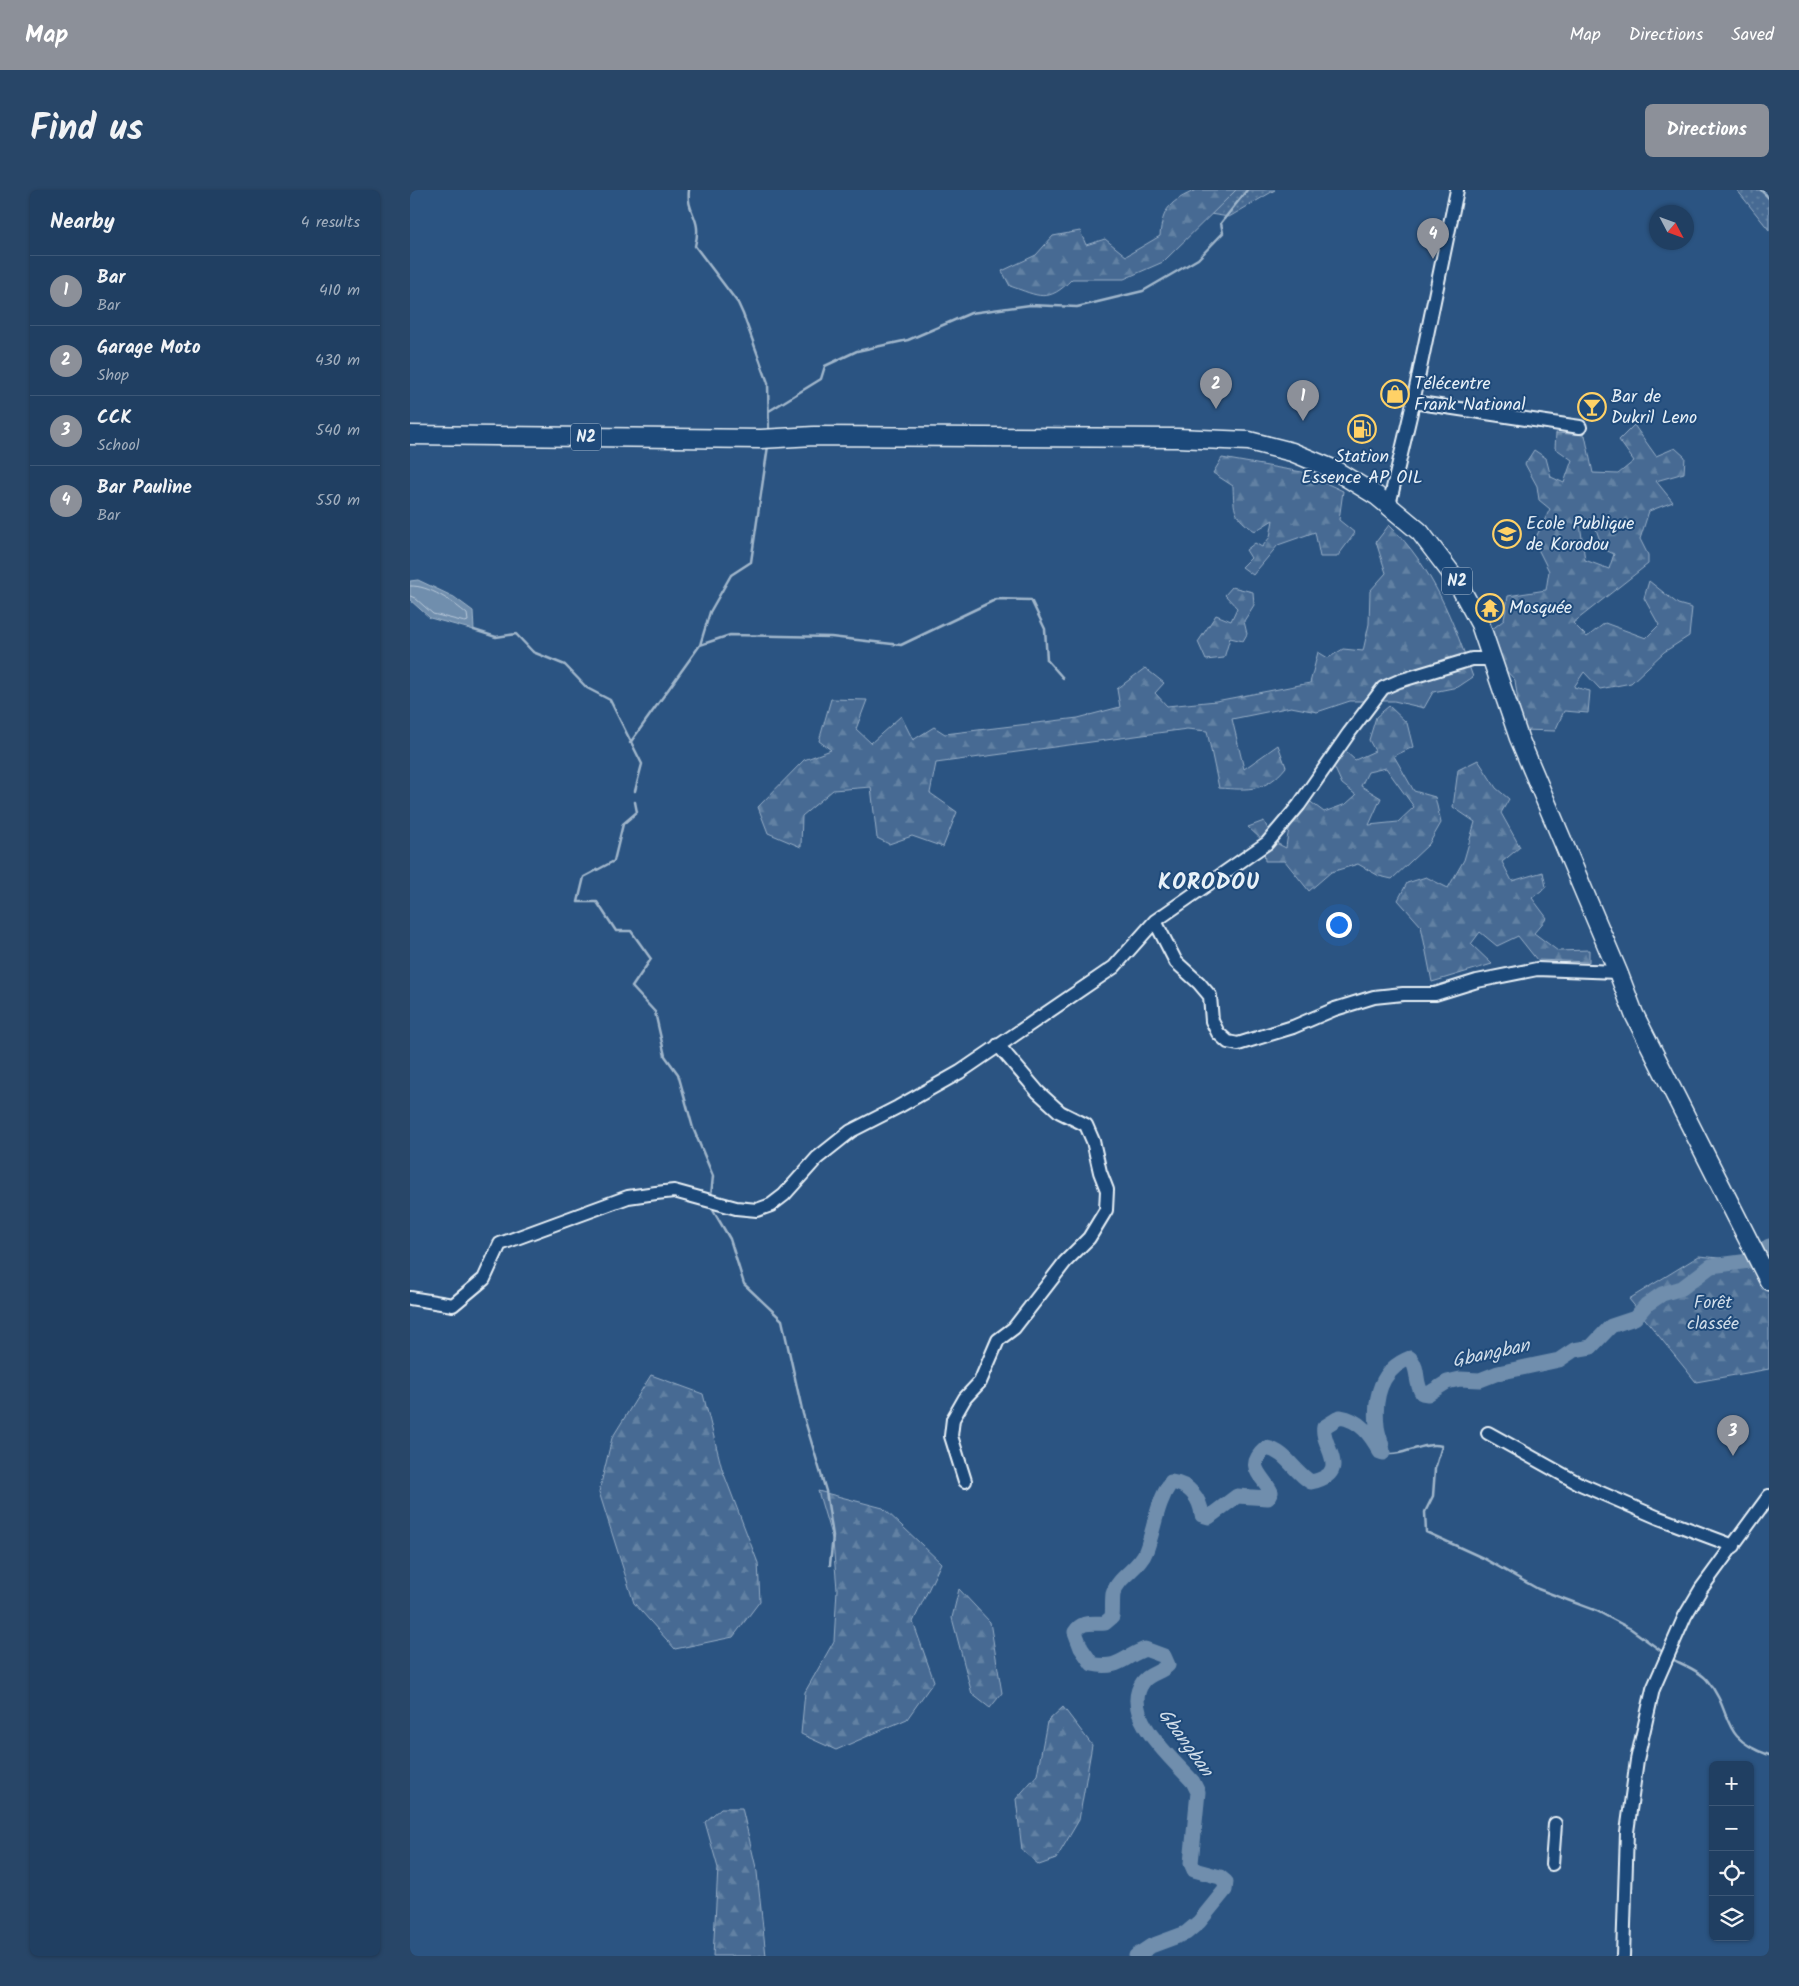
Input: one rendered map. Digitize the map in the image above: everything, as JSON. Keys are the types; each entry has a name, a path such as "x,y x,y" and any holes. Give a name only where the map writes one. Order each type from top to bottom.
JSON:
{"highway":[{"name":"N2","path":"410,436 761,439 814,436 1177,438 1249,441 1292,452 1332,469 1389,505 1420,532 1455,578 1480,624 1519,738 1634,1014 1766,1274"}],"street":[{"path":"1389,505 1456,190"},
{"path":"1412,402 1580,428"},
{"path":"410,1298 453,1305 484,1279 500,1244 628,1197 674,1191 736,1208 757,1210 771,1205 784,1195 817,1158 851,1131 960,1072 1114,967 1155,921 1267,843 1300,805 1349,733 1383,688 1398,681 1472,659 1492,659"},
{"path":"1155,921 1176,962 1210,996 1212,1021 1218,1033 1228,1042 1238,1044 1293,1027 1335,1009 1374,997 1435,994 1477,981 1537,969 1618,972"},
{"path":"965,1481 951,1436 953,1419 966,1398 980,1382 998,1340 1014,1328 1065,1262 1089,1238 1106,1210 1107,1190 1086,1125 1060,1112 1038,1092 998,1045"},
{"path":"1488,1433 1578,1483 1659,1518 1734,1546"},
{"path":"1623,1956 1627,1832 1637,1760 1654,1689 1689,1609 1769,1496"},
{"path":"1552,1864 1555,1824"}],"green space":[{"path":"1196,190 1236,190 1163,262 1124,279 1072,279 1056,292 1043,296 1010,286 1002,271 1036,255 1053,236 1080,231 1086,245 1105,239 1126,256 1160,236 1163,219 1169,207 1180,198"},
{"path":"1236,190 1275,190 1229,217 1210,214"},
{"path":"1737,190 1769,190 1769,230"},
{"path":"1634,425 1656,456 1675,448 1685,457 1684,473 1656,481 1673,502 1649,511 1640,539 1648,555 1648,564 1573,623 1587,637 1605,623 1646,638 1659,625 1644,598 1649,581 1678,604 1692,608 1689,636 1664,652 1631,683 1600,689 1584,672 1574,687 1590,691 1588,713 1564,711 1555,731 1522,730 1515,680 1498,662 1491,630 1504,620 1508,596 1546,590 1549,571 1534,541 1550,509 1539,500 1537,486 1525,464 1534,450 1546,458 1551,477 1564,483 1572,460 1555,448 1556,433 1585,435 1593,473 1618,474 1634,461 1619,440","holes":["1592,518 1603,549 1614,554 1609,569 1585,560 1580,524"]},
{"path":"1222,458 1302,472 1343,491 1339,520 1355,533 1337,557 1320,557 1315,532 1278,545 1253,575 1242,567 1251,558 1246,550 1255,543 1262,547 1270,537 1273,520 1255,531 1242,522 1236,513 1233,486 1213,473"},
{"path":"1389,525 1404,541 1430,577 1449,615 1473,677 1458,687 1433,692 1424,708 1394,701 1350,701 1317,712 1291,707 1232,719 1244,769 1278,745 1286,767 1271,781 1256,788 1219,788 1207,731 1187,729 936,763 930,793 957,812 943,847 912,836 889,844 877,838 871,787 833,790 802,816 801,847 768,833 758,807 804,760 831,750 819,741 831,699 867,700 856,729 871,743 901,716 913,740 934,727 945,734 1078,718 1120,707 1117,689 1145,668 1164,683 1155,693 1167,706 1216,701 1310,683 1318,652 1328,658 1343,649 1363,651 1369,624 1370,591 1386,573 1376,542"},
{"path":"1232,587 1253,592 1254,605 1244,621 1247,634 1243,641 1230,638 1224,658 1206,660 1198,642 1216,615 1231,621 1237,608 1225,595"},
{"path":"1389,706 1407,723 1413,747 1394,756 1414,791 1435,797 1441,823 1429,844 1392,879 1379,876 1358,864 1331,872 1309,891 1285,861 1265,861 1263,841 1248,827 1264,821 1274,842 1286,848 1288,834 1295,815 1298,809 1308,800 1324,812 1346,804 1356,795 1342,784 1331,760 1344,750 1355,760 1375,751 1369,740 1376,717","holes":["1386,768 1414,807 1398,822 1369,825 1381,798 1361,786 1368,772"]},
{"path":"1478,760 1496,788 1509,799 1501,813 1520,847 1502,862 1512,881 1543,872 1546,887 1532,898 1547,918 1534,933 1558,951 1589,950 1589,962 1537,960 1518,936 1497,946 1480,932 1471,944 1492,964 1432,982 1421,926 1398,900 1407,883 1426,877 1448,888 1464,860 1475,822 1453,807 1458,770"},
{"name":"Forêt classée","path":"1699,1256 1769,1263 1769,1369 1696,1382 1629,1299"},
{"path":"651,1375 703,1394 722,1469 758,1563 760,1601 733,1637 675,1649 634,1603 599,1492 612,1438"},
{"path":"818,1491 883,1508 941,1563 913,1622 934,1681 907,1719 836,1750 801,1734 805,1692 834,1641 837,1589 833,1542"},
{"path":"959,1589 990,1622 1002,1693 990,1708 972,1694 952,1618"},
{"path":"1063,1707 1092,1745 1079,1820 1056,1859 1039,1865 1022,1850 1016,1799 1037,1775 1047,1722"},
{"path":"721,1808 742,1808 757,1872 766,1956 713,1956 718,1868 705,1822"}],"water":[{"path":"418,580 454,597 473,611 474,630 430,618 410,600 410,581"}],"waterway":[{"path":"689,190 690,205 697,228 695,246 738,303 768,383 769,433"},
{"path":"769,411 821,379 825,366 857,351 908,340 971,313 1030,305 1077,307 1143,291 1198,259 1223,233 1221,223 1247,190"},
{"path":"1761,190 1769,198"},
{"path":"630,743 700,645 710,612 731,575 751,562 768,446"},
{"path":"700,645 730,635 831,637 901,645 997,599 1031,600 1045,629 1047,660 1063,678"},
{"path":"474,630 496,637 516,634 533,652 565,665 587,688 610,700 642,764 635,791"},
{"path":"635,802 637,812 623,824 614,861 584,877 578,902 597,902 616,931 631,931 651,959 632,987 655,1012 665,1056 678,1074 693,1128 713,1176 711,1196"},
{"path":"710,1205 730,1239 744,1284 782,1320 803,1414 826,1491 833,1536 830,1565"},
{"name":"Gbangban","path":"1136,1956 1151,1946 1186,1933 1199,1922 1225,1890 1226,1882 1220,1877 1194,1870 1191,1863 1198,1792 1193,1782 1151,1736 1138,1708 1137,1695 1143,1682 1168,1665 1164,1656 1145,1649 1115,1664 1092,1664 1081,1648 1075,1632 1084,1624 1105,1623 1112,1617 1113,1594 1119,1582 1143,1557 1162,1499 1171,1482 1188,1489 1199,1503 1202,1515 1209,1517 1237,1496 1268,1498 1271,1492 1256,1466 1256,1460 1266,1448 1285,1457 1311,1482 1324,1478 1331,1472 1333,1465 1324,1434 1324,1427 1340,1417 1353,1421 1364,1429 1380,1452 1383,1453 1376,1415 1378,1395 1386,1377 1400,1363 1410,1358 1415,1367 1420,1389 1422,1393 1428,1394 1447,1382 1460,1379 1480,1380 1498,1373 1559,1360 1574,1350 1591,1347 1611,1326 1635,1318 1646,1305 1662,1294 1682,1288 1711,1266 1749,1261 1769,1246"},
{"path":"1383,1453 1398,1453 1434,1445 1442,1446 1435,1469 1433,1496 1425,1512 1426,1532 1483,1558 1538,1589 1597,1611 1631,1629 1664,1653"},
{"path":"1670,1658 1704,1676 1716,1692 1734,1732 1741,1740 1753,1748 1769,1755"}],"place":[{"name":"Bar Pauline","path":"1433,259"},
{"name":"Télécentre Frank National","path":"1395,394"},
{"name":"Bar de Dukril Leno","path":"1592,407"},
{"name":"Garage Moto","path":"1216,409"},
{"name":"Bar","path":"1303,421"},
{"name":"Station Essence AP OIL","path":"1362,429"},
{"name":"Ecole Publique de Korodou","path":"1507,534"},
{"name":"Mosquée","path":"1490,608"},
{"name":"CCK","path":"1733,1456"}],"district":[{"name":"KORODOU","path":"1209,883"}]}
